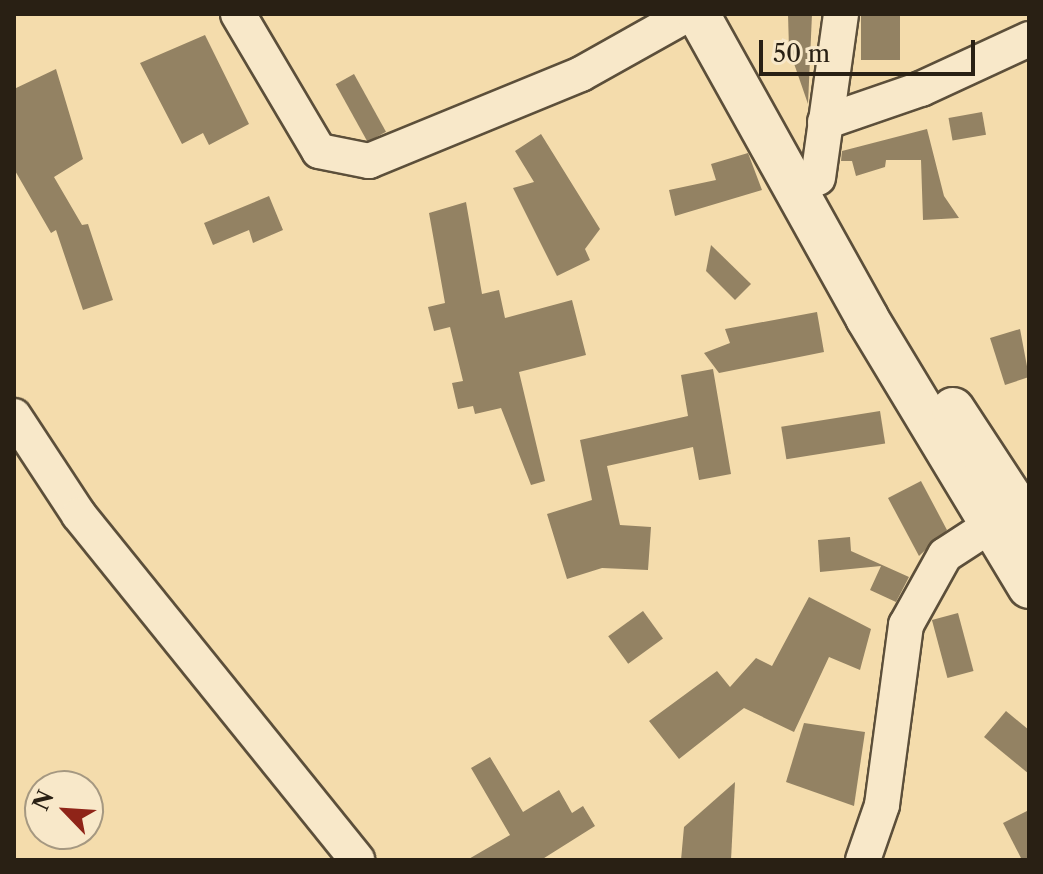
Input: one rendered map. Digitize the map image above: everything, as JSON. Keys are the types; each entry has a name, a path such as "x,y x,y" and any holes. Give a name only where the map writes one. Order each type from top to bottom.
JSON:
{"street":[{"path":"238,14 319,151 369,161 581,74 688,14"},
{"path":"698,14 1010,525"},
{"path":"726,14 1010,525 1029,587"},
{"path":"818,178 841,14"},
{"path":"825,122 921,89 1029,39"},
{"path":"14,416 79,515 357,860"},
{"path":"863,860 882,805 906,625 945,555 1010,525"}],"building":[{"path":"788,14 812,14 808,104 789,49"},
{"path":"861,14 900,14 900,60 861,60"},
{"path":"205,35 249,124 209,145 203,133 182,144 140,63"},
{"path":"56,69 83,159 54,177 82,225 88,224 113,300 83,310 56,230 51,233 14,169 14,89"},
{"path":"354,74 386,132 368,142 336,84"},
{"path":"982,112 986,135 953,141 949,118"},
{"path":"927,129 944,196 959,218 923,220 921,160 886,160 885,167 856,176 852,161 841,161 842,151"},
{"path":"541,134 600,229 585,249 590,260 557,276 513,188 534,182 515,151"},
{"path":"748,153 762,190 675,216 669,190 716,180 711,164"},
{"path":"269,196 283,230 253,243 249,230 213,245 204,223"},
{"path":"466,202 482,294 499,290 505,318 572,300 586,355 519,372 545,481 531,485 501,408 475,414 473,406 458,409 452,383 463,381 450,327 434,331 428,307 445,303 429,213"},
{"path":"711,245 751,284 735,300 706,271"},
{"path":"817,312 824,352 719,373 704,353 730,343 725,329"},
{"path":"1020,329 1029,377 1005,385 990,338"},
{"path":"713,369 731,474 699,480 693,447 607,466 620,525 651,527 648,570 602,568 567,579 547,514 592,500 580,440 688,416 681,375"},
{"path":"880,411 885,444 786,459 781,427"},
{"path":"921,481 947,530 919,556 888,498"},
{"path":"850,537 851,551 909,577 896,602 870,590 881,566 820,572 818,540"},
{"path":"809,597 871,629 860,670 829,657 794,732 744,708 679,759 649,721 717,671 730,687 756,658 772,666"},
{"path":"643,611 663,639 628,664 608,636"},
{"path":"958,613 974,671 947,678 932,620"},
{"path":"1006,711 1029,730 1029,774 984,737"},
{"path":"804,723 865,732 854,806 786,782"},
{"path":"490,757 523,812 559,790 572,813 583,806 595,826 541,860 467,860 510,835 471,768"},
{"path":"735,782 731,860 681,860 684,827"},
{"path":"1029,810 1029,860 1022,860 1003,823"}]}
